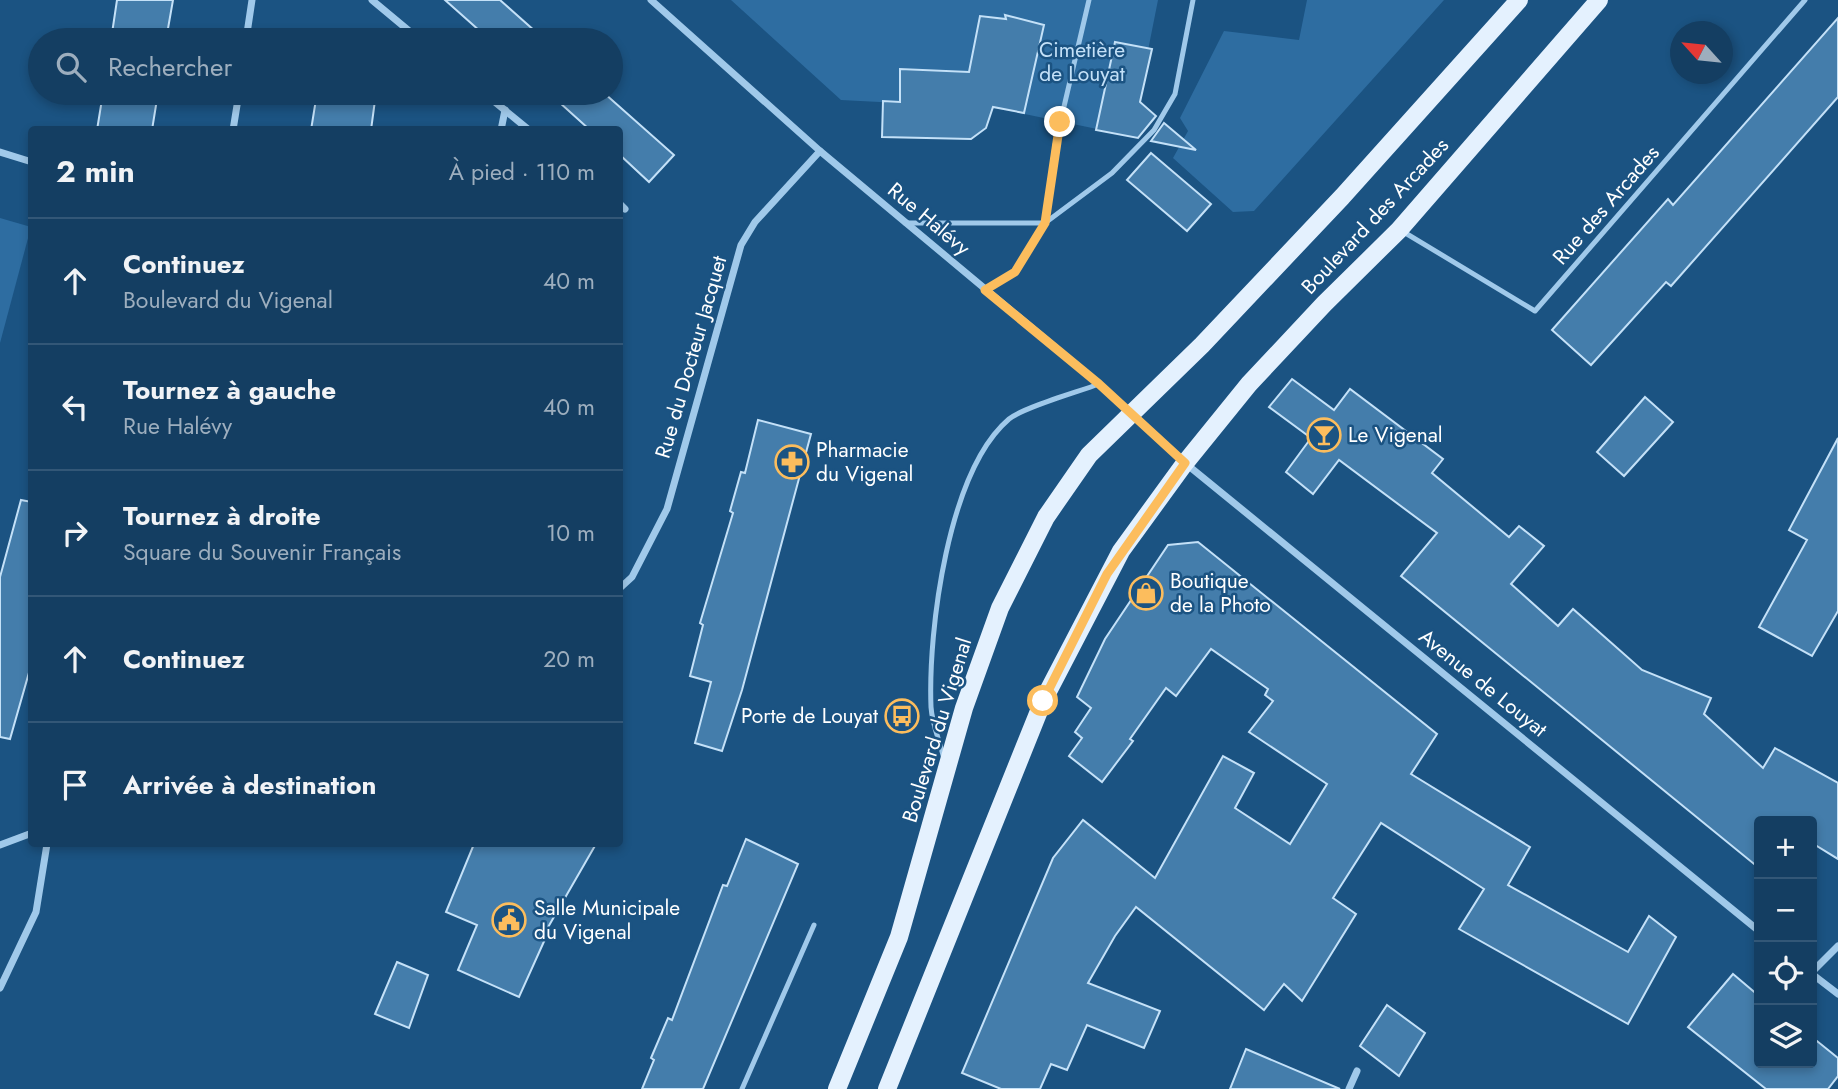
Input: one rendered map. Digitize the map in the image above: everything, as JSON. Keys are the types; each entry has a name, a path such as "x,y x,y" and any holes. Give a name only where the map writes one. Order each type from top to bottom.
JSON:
{"main road":[{"name":"Boulevard des Arcades","path":"1133,414 1342,197 1520,0"},
{"name":"Boulevard des Arcades","path":"1185,463 1250,384 1324,304 1399,230 1599,0"},
{"name":"Boulevard du Vigenal","path":"837,1089 900,937 964,708 1000,608 1046,517 1089,455 1133,414"},
{"path":"887,1089 1043,701 1107,574 1185,463"}],"street":[{"path":"248,28 252,0"},
{"path":"372,0 406,28"},
{"name":"Rue Halévy","path":"651,0 820,151 1099,384 1185,463"},
{"path":"234,126 237,105"},
{"path":"499,105 524,126"},
{"path":"502,126 505,110"},
{"name":"Rue du Docteur Jacquet","path":"623,584 632,577 667,509 741,245 755,222 820,151"},
{"path":"0,152 28,161"},
{"name":"Avenue de Louyat","path":"1185,463 1754,927"},
{"path":"0,845 28,835"},
{"path":"0,988 36,912 47,847"},
{"path":"1817,968 1838,946"},
{"path":"1817,977 1838,994"},
{"path":"1349,1089 1357,1071"}],"lane":[{"path":"1045,223 1055,145 1088,1 1080,0"},
{"path":"985,290 1015,272 1045,223 1112,173 1154,130 1175,94 1193,0"},
{"name":"Rue des Arcades","path":"1399,230 1535,311 1805,0"},
{"path":"905,223 1045,223"},
{"path":"947,770 931,710 932,662 947,547 971,468 1010,419 1099,384"},
{"path":"742,1089 814,925"}],"green space":[{"name":"Cimetière de Louyat","path":"731,0 1158,0 1131,136 996,108 841,100"},
{"path":"1307,0 1444,0 1254,211 1233,212 1173,158 1188,131 1180,118 1224,31 1299,40"},
{"path":"0,218 28,226 28,238 0,343"}],"building":[{"path":"117,0 173,0 168,28 113,28"},
{"path":"445,0 500,0 532,28 476,28"},
{"path":"1005,15 1044,25 1024,113 993,107 986,128 971,139 882,137 883,101 900,102 900,69 969,72 980,16 1006,19"},
{"path":"1838,18 1838,97 1671,286 1666,282 1591,365 1552,330 1668,199 1673,205"},
{"path":"1115,42 1152,49 1140,102 1156,116 1138,138 1096,130"},
{"path":"101,105 156,105 153,126 98,126"},
{"path":"315,105 374,105 372,126 312,126"},
{"path":"562,105 618,105 674,155 649,182 623,158 623,126 586,126"},
{"path":"1164,123 1196,150 1151,141"},
{"path":"1151,153 1211,204 1187,231 1127,180"},
{"path":"1292,379 1334,410 1350,389 1443,459 1432,473 1509,537 1519,526 1544,546 1511,584 1558,626 1573,609 1642,670 1711,698 1704,714 1763,768 1775,748 1838,783 1838,859 1817,846 1817,816 1754,816 1754,864 1401,576 1437,533 1339,460 1313,494 1286,472 1311,438 1269,407"},
{"path":"1645,397 1673,422 1624,476 1597,452"},
{"path":"758,420 811,434 742,690 722,751 695,743 711,682 690,676 703,625 700,623"},
{"path":"1838,438 1838,611 1812,656 1759,627 1807,540 1789,530"},
{"path":"21,500 28,501 28,676 10,739 0,737 0,577"},
{"path":"1198,542 1437,734 1411,774 1530,847 1508,885 1628,952 1649,916 1676,937 1628,1024 1459,929 1484,889 1381,823 1333,898 1356,914 1302,1001 1284,984 1264,1010 1136,907 1115,936 1088,983 1160,1011 1144,1048 1087,1025 1067,1070 1051,1064 1040,1089 1001,1089 962,1073 1053,858 1083,820 1155,878 1223,756 1254,773 1235,808 1290,844 1327,784 1249,732 1273,701 1265,695 1268,689 1211,649 1176,696 1166,688 1130,739 1133,741 1102,782 1069,756 1082,738 1075,732 1091,708 1077,697 1105,639 1168,545"},
{"path":"746,839 798,864 703,1089 642,1089 654,1060 651,1058 668,1018 672,1020 723,885 727,886"},
{"name":"Salle Municipale du Vigenal","path":"473,847 594,847 543,936 546,937 519,997 458,970 477,925 446,912"},
{"path":"397,962 428,975 409,1028 375,1014"},
{"path":"1733,974 1754,992 1754,1068 1817,1068 1817,1041 1838,1058 1838,1076 1828,1089 1766,1089 1688,1027"},
{"path":"1387,1005 1425,1033 1399,1076 1360,1046"},
{"path":"1246,1049 1340,1089 1230,1089"}],"place":[{"name":"Le Vigenal","path":"1324,435"},
{"name":"Pharmacie du Vigenal","path":"792,462"},
{"name":"Boutique de la Photo","path":"1146,593"},
{"name":"Porte de Louyat","path":"902,716"},
{"name":"Salle Municipale du Vigenal","path":"509,920"}],"route":[{"path":"1043,701 1107,574 1185,463 1099,384 985,290 1015,272 1045,223 1060,122"}]}
